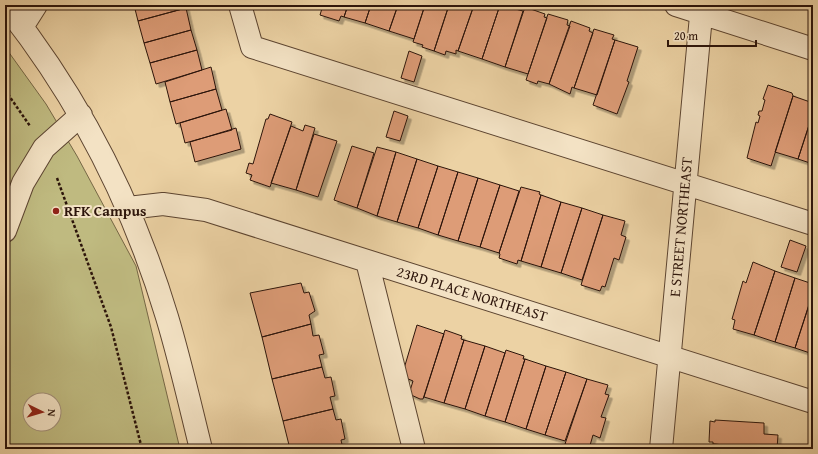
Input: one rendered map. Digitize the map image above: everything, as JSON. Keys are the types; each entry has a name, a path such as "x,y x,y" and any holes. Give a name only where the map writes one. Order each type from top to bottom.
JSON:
{"street":[{"path":"5,5 66,90 81,114 128,208 147,256 167,318 201,449"},
{"path":"22,27 36,5"},
{"path":"240,5 252,47 813,224"},
{"path":"676,5 702,9 813,49"},
{"name":"E STREET NORTHEAST","path":"660,449 702,9"},
{"path":"5,231 23,183 44,148 81,114"},
{"name":"23RD PLACE NORTHEAST","path":"128,208 163,204 193,207 813,402"},
{"path":"367,261 414,449"}],"path":[{"path":"5,90 14,101 44,148 84,248 111,327 142,449"}],"shaded area":[{"name":"RFK Campus","path":"5,47 46,104 77,156 136,266 180,449 5,449"}],"building":[{"path":"134,5 185,5 186,8 138,21"},
{"path":"323,5 348,5 344,17 341,16 339,21 320,15"},
{"path":"348,5 371,5 365,23 344,17"},
{"path":"371,5 398,5 389,31 365,23"},
{"path":"398,5 425,5 414,39 389,31"},
{"path":"425,5 449,5 434,51 413,42"},
{"path":"449,5 474,5 458,51 456,50 456,54 446,51 445,55 434,51"},
{"path":"474,5 500,5 482,59 458,51"},
{"path":"500,5 523,11 505,67 482,59"},
{"path":"525,7 545,14 544,17 547,18 528,74 505,67"},
{"path":"186,8 191,30 144,43 138,21"},
{"path":"548,14 568,20 567,25 570,26 549,84 538,81 537,84 526,80"},
{"path":"571,21 590,28 589,31 593,33 574,88 572,87 570,94 549,84"},
{"path":"594,29 614,35 612,39 615,40 597,95 574,88"},
{"path":"191,30 197,50 150,63 144,43"},
{"path":"615,40 638,47 627,81 629,82 617,114 593,105"},
{"path":"197,50 202,70 156,84 150,63"},
{"path":"409,51 422,56 414,82 401,78"},
{"path":"211,67 216,89 170,102 165,82"},
{"path":"768,85 792,93 793,96 771,166 747,158 756,122 758,123 760,116 758,115 759,111 762,111 765,100 763,99"},
{"path":"216,89 222,110 176,124 170,102"},
{"path":"793,96 813,103 813,113 798,159 775,152"},
{"path":"226,109 232,130 185,143 180,123"},
{"path":"394,111 408,116 400,141 386,137"},
{"path":"813,113 813,164 798,159"},
{"path":"270,114 292,122 270,187 250,180 252,175 246,173 249,163 253,164 266,119 268,119"},
{"path":"305,125 315,128 296,190 271,183 291,126 303,131"},
{"path":"236,128 241,149 195,162 190,142"},
{"path":"314,134 337,141 318,197 296,190"},
{"path":"352,146 374,153 357,208 334,200"},
{"path":"377,147 396,152 377,216 357,208"},
{"path":"396,152 417,159 397,222 377,216"},
{"path":"417,159 438,166 418,228 397,222"},
{"path":"438,166 458,172 438,235 418,228"},
{"path":"458,172 478,178 458,241 438,235"},
{"path":"478,178 500,185 480,247 458,241"},
{"path":"500,185 519,191 499,253 480,247"},
{"path":"521,187 540,192 539,194 541,195 521,261 518,260 517,264 499,258 499,253"},
{"path":"541,195 561,202 541,267 521,261"},
{"path":"561,202 582,208 561,273 541,267"},
{"path":"582,208 603,215 582,280 561,273"},
{"path":"603,215 625,221 621,235 626,237 619,260 614,258 605,287 602,286 600,291 581,285"},
{"path":"790,240 806,246 797,272 781,267"},
{"path":"753,262 775,271 754,335 733,329 735,320 732,319 743,281 746,283"},
{"path":"775,271 795,278 775,342 754,335"},
{"path":"795,278 813,284 813,292 795,348 775,342"},
{"path":"301,283 304,293 309,292 315,311 309,315 311,324 262,337 250,293"},
{"path":"813,293 813,354 795,348"},
{"path":"311,324 313,336 319,335 324,354 319,355 322,367 272,379 262,337"},
{"path":"417,325 444,334 423,399 409,394 413,381 406,378 403,372"},
{"path":"445,330 462,336 461,339 464,340 444,403 424,397"},
{"path":"464,340 485,346 465,409 444,403"},
{"path":"485,346 505,353 485,416 465,409"},
{"path":"506,350 524,356 523,359 525,359 505,422 485,416"},
{"path":"525,359 546,366 526,429 505,422"},
{"path":"546,366 566,372 545,435 526,429"},
{"path":"322,367 325,378 331,377 335,396 330,397 333,409 283,421 272,379"},
{"path":"566,372 587,379 565,441 545,435"},
{"path":"587,379 608,385 605,394 609,395 601,417 606,418 600,438 593,435 589,449 575,449 576,447 565,444"},
{"path":"333,409 336,420 341,419 345,439 341,440 343,449 290,449 283,421"},
{"path":"715,420 764,423 764,434 778,435 777,449 713,444 713,442 709,442 710,421 715,422"},
{"path":"713,444 760,449 708,449 708,446 712,446"}],"place":[{"name":"RFK Campus","path":"56,211"}]}
